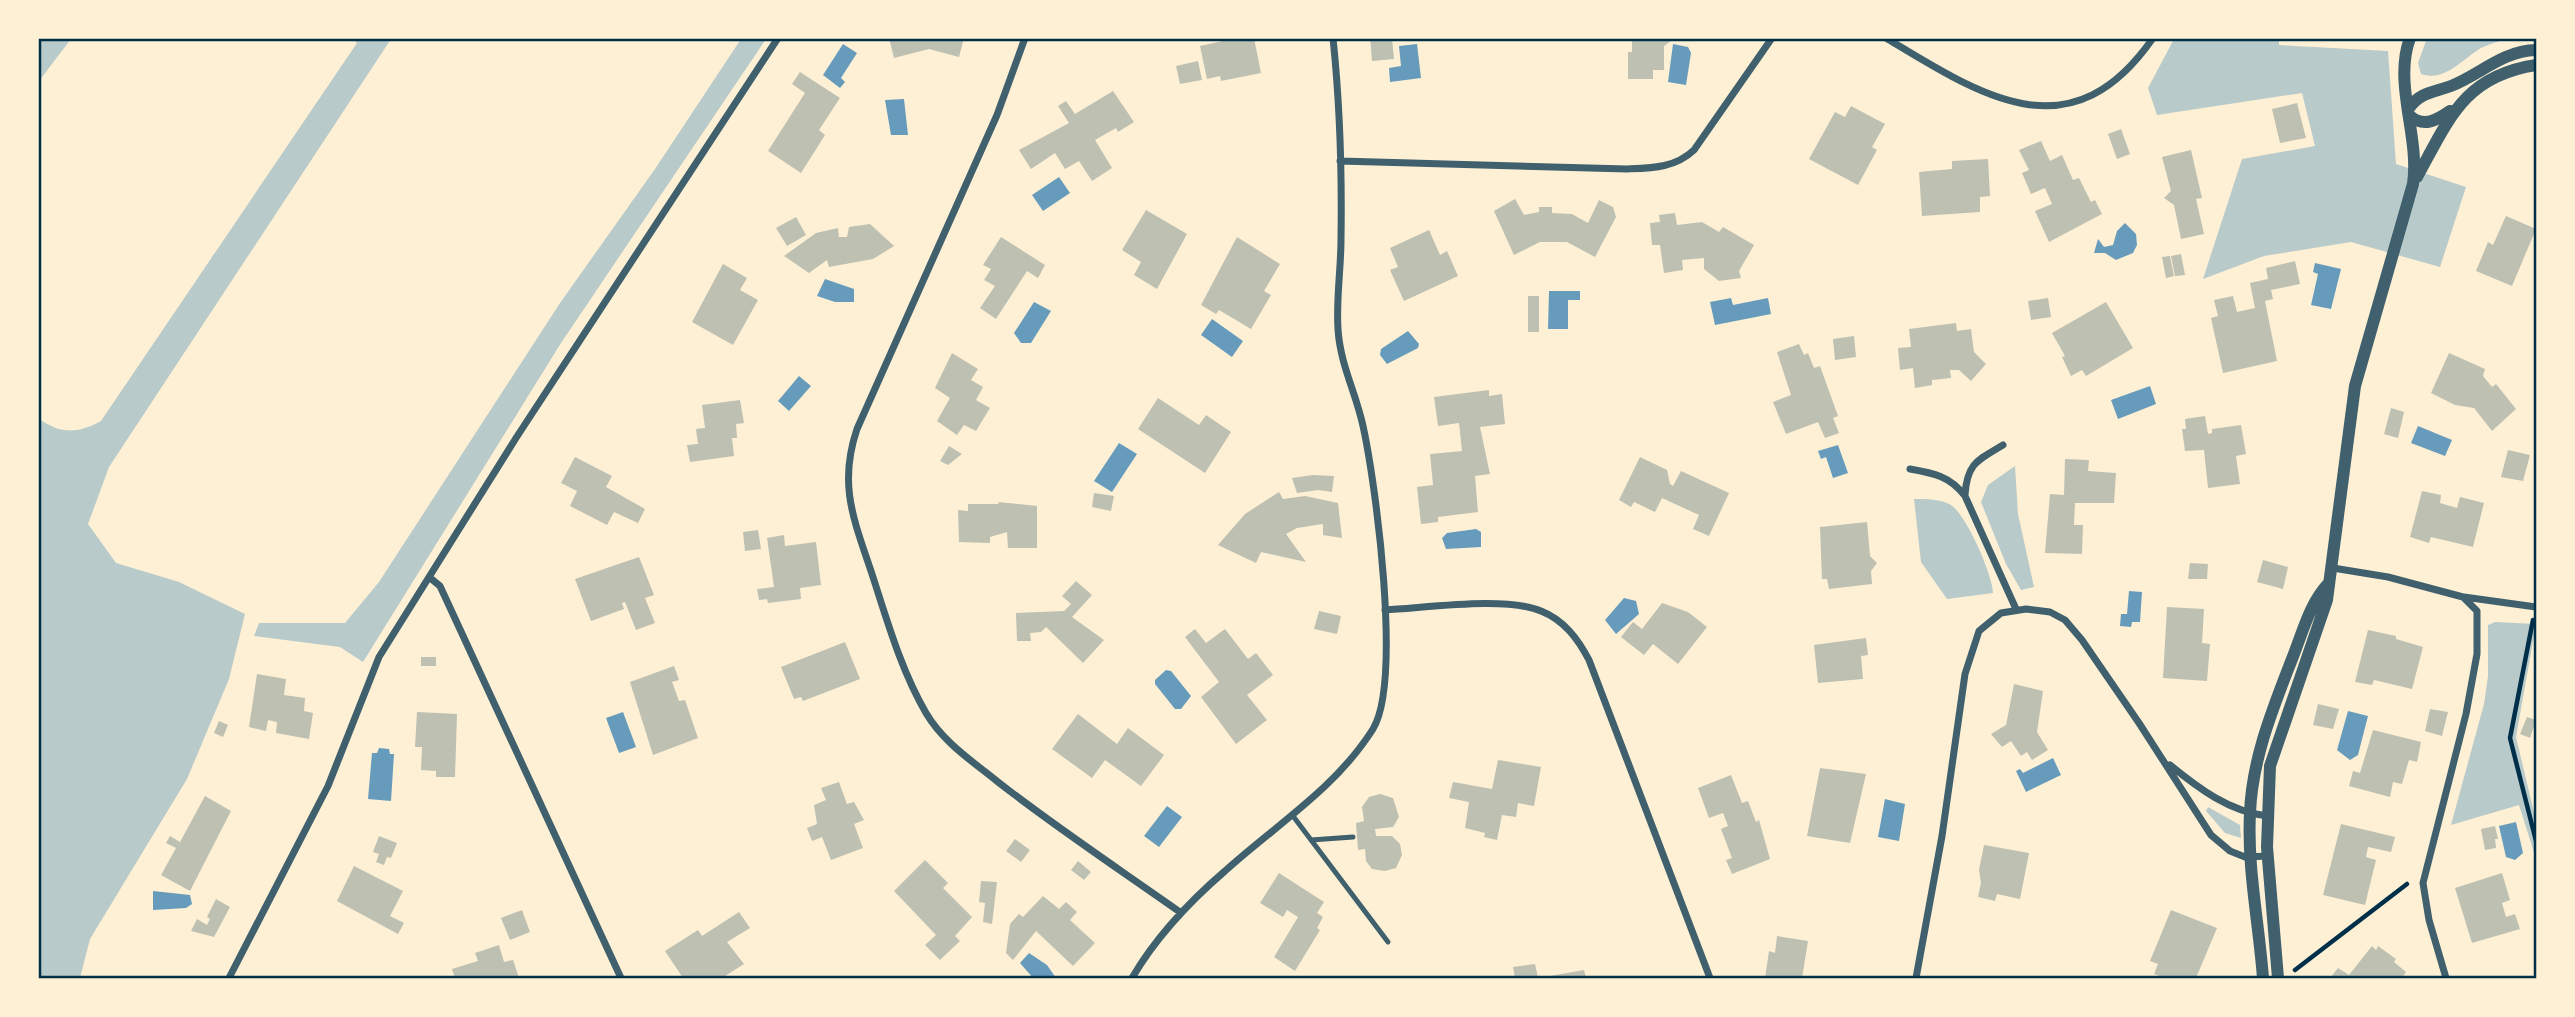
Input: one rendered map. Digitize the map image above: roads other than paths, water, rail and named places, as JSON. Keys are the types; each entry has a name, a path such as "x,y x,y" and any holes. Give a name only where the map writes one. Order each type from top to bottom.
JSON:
{"street":[{"path":"229,978 328,786 379,657 516,438 778,38"},
{"path":"1025,38 997,114 857,429 849,463 849,498 898,651 918,698 937,728 963,755 1023,802 1180,912"},
{"path":"1132,978 1180,912 1226,869 1338,776 1380,715 1386,681 1385,610 1372,474 1363,425 1347,381 1338,331 1340,160 1334,38"},
{"path":"1340,160 1627,169 1665,166 1686,157 1694,150 1772,38"},
{"path":"1886,38 1992,98 2036,107 2057,105 2096,93 2120,77 2153,38"},
{"path":"2278,978 2267,816 2270,766 2277,740 2322,620 2333,568 2355,386 2413,184 2416,157 2403,64 2410,38"},
{"path":"2410,112 2419,97 2452,85 2512,54 2536,50"},
{"path":"2410,112 2420,122 2433,122 2490,78 2536,65"},
{"path":"2404,78 2416,87 2438,89"},
{"path":"2413,184 2458,104"},
{"path":"1965,496 1970,469 1978,460 2003,445"},
{"path":"1910,469 1951,479 1965,496 2016,609"},
{"path":"2333,568 2388,577 2463,597 2536,607"},
{"path":"429,577 440,586 621,978"},
{"path":"2263,978 2249,814 2254,773 2278,695 2316,597 2329,583"},
{"path":"2446,978 2429,920 2423,883 2452,775 2477,654 2477,611 2463,597"},
{"path":"1385,610 1492,605 1527,607 1556,619 1577,638 1589,660 1710,978"},
{"path":"1916,978 1942,836 1965,674 1973,643 1989,622 2016,609 2050,612 2065,620 2082,640 2164,760 2211,835 2230,851 2253,857 2269,856"},
{"path":"2164,760 2201,790 2249,814 2267,816"}],"lane":[{"path":"1293,816 1388,942"},
{"path":"1311,840 1353,837"}],"water":[{"path":"843,44 857,53 841,78 845,82 840,88 823,75"},
{"path":"1417,44 1421,78 1390,82 1389,68 1401,66 1399,46"},
{"path":"1673,44 1688,47 1691,53 1686,85 1668,82"},
{"path":"904,99 908,135 891,135 885,100"},
{"path":"1059,177 1070,193 1043,211 1032,195"},
{"path":"2125,223 2136,234 2137,245 2133,253 2116,260 2105,253 2094,253 2098,239 2104,247 2113,245 2117,231"},
{"path":"2315,263 2341,269 2331,309 2311,305 2318,274 2313,272"},
{"path":"825,279 854,289 854,302 835,302 817,296"},
{"path":"1549,291 1580,291 1580,300 1568,300 1568,329 1548,329"},
{"path":"1731,298 1733,305 1768,298 1771,314 1715,325 1710,302"},
{"path":"1034,302 1051,311 1031,343 1021,343 1014,333"},
{"path":"1212,319 1243,341 1232,357 1201,335"},
{"path":"1408,331 1419,344 1418,348 1387,364 1380,355 1381,349"},
{"path":"799,376 811,386 789,411 778,401"},
{"path":"2150,386 2156,404 2118,419 2111,400"},
{"path":"2418,426 2452,440 2445,456 2411,443"},
{"path":"1119,443 1137,454 1112,492 1094,481"},
{"path":"1838,445 1848,473 1833,478 1826,457 1821,459 1818,451"},
{"path":"1476,529 1481,532 1481,547 1446,549 1442,538 1447,533"},
{"path":"2129,591 2142,592 2140,622 2132,622 2131,627 2120,626 2121,614 2127,614"},
{"path":"1624,598 1636,601 1639,614 1616,634 1605,620"},
{"path":"1166,670 1171,671 1191,696 1181,709 1175,709 1155,684 1155,680"},
{"path":"2348,711 2368,716 2358,755 2350,760 2337,750"},
{"path":"623,712 636,747 619,753 606,718"},
{"path":"379,748 389,749 390,754 394,754 391,801 368,799 372,753 377,753"},
{"path":"2053,758 2061,775 2026,792 2016,771 2020,769 2023,773"},
{"path":"1885,799 1905,804 1899,841 1878,837"},
{"path":"1167,806 1182,817 1159,847 1144,836"},
{"path":"2516,822 2523,853 2515,860 2506,857 2499,826"},
{"path":"153,891 190,895 192,904 186,908 153,910"},
{"path":"1029,953 1047,965 1056,978 1033,978 1020,963"}]}
